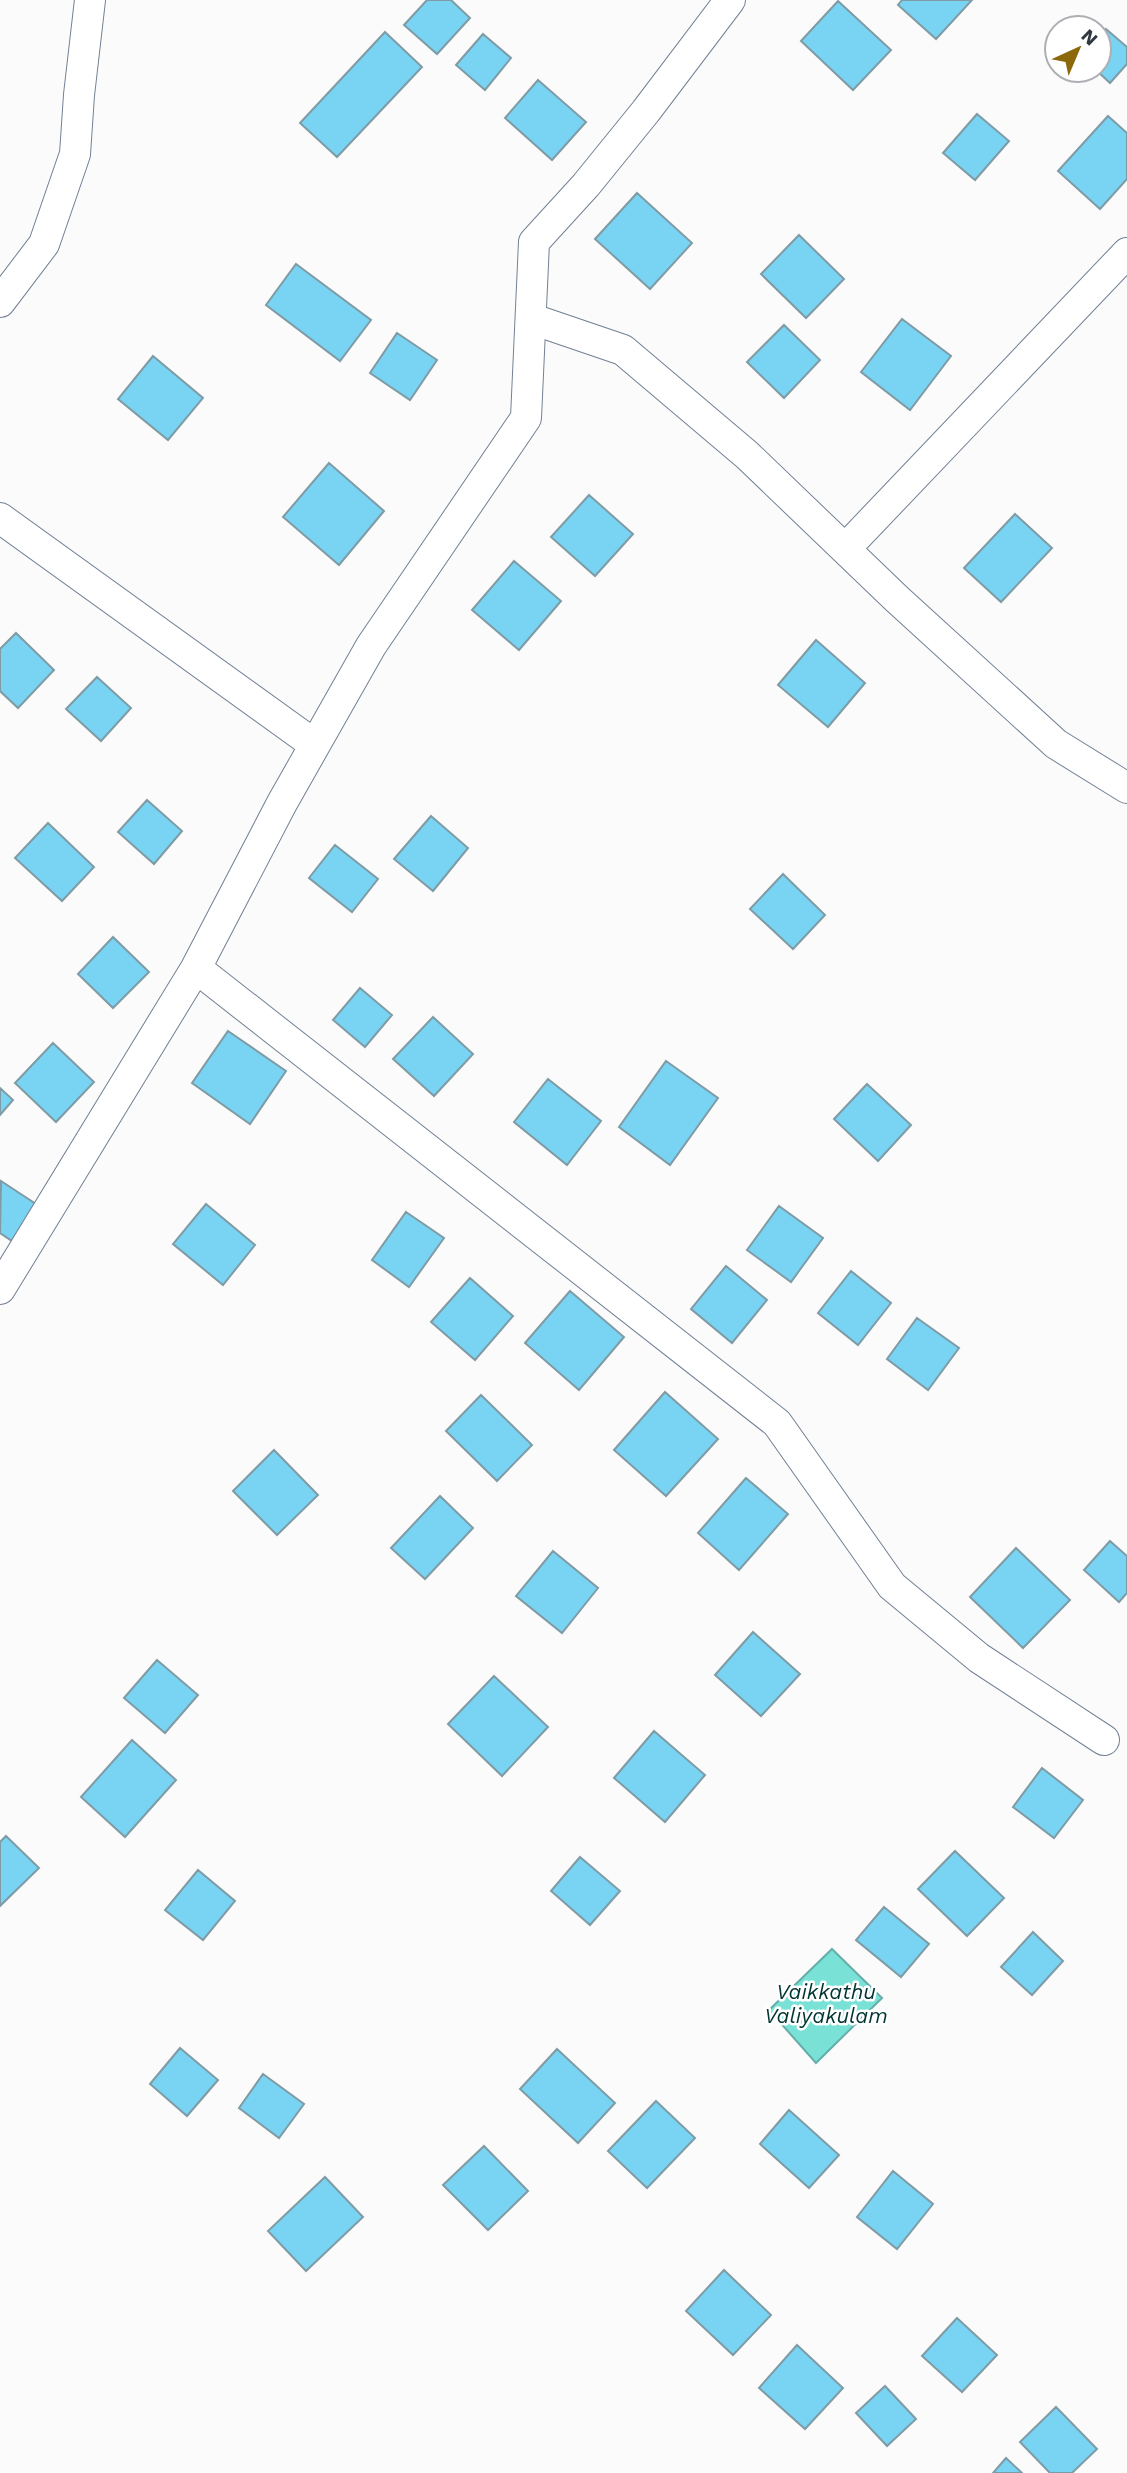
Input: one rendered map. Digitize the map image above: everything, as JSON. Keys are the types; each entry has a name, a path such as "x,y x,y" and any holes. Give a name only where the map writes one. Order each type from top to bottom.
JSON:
{"street":[{"path":"0,302 44,244 75,154 90,0"},
{"path":"0,1289 196,968 282,803 371,646 526,418 534,242 586,185 646,111 730,0"},
{"path":"845,548 1127,253"},
{"path":"532,319 624,350 747,454 981,677 1056,744 1127,788"},
{"path":"0,517 315,745"},
{"path":"196,968 777,1423 892,1586 979,1658 1104,1740"}],"water":[{"name":"Vaikkathu Valiyakulam","path":"832,1949 882,1998 816,2063 769,2010"}],"building":[{"path":"427,0 451,0 470,18 437,54 404,25"},
{"path":"902,0 972,0 936,39 898,5"},
{"path":"838,1 891,50 853,90 801,41"},
{"path":"385,32 422,67 337,157 300,123"},
{"path":"483,34 511,58 485,90 456,65"},
{"path":"1113,35 1127,47 1127,64 1113,80"},
{"path":"538,80 586,122 552,160 505,118"},
{"path":"977,114 1009,141 975,180 943,153"},
{"path":"1108,116 1127,133 1127,179 1100,209 1058,171"},
{"path":"637,193 692,243 650,289 595,239"},
{"path":"799,235 844,279 806,318 761,274"},
{"path":"296,264 371,320 340,361 266,305"},
{"path":"902,319 951,356 910,410 861,372"},
{"path":"784,325 820,360 784,398 747,362"},
{"path":"397,333 437,360 410,400 370,373"},
{"path":"153,356 203,398 168,440 118,399"},
{"path":"329,463 384,511 339,565 283,517"},
{"path":"589,495 633,534 595,576 551,537"},
{"path":"1015,514 1052,548 1001,602 964,568"},
{"path":"514,561 561,601 519,650 472,610"},
{"path":"16,633 54,670 18,708 0,691 0,649"},
{"path":"816,640 865,683 828,727 778,685"},
{"path":"97,677 131,708 101,741 66,709"},
{"path":"147,800 182,831 154,864 118,832"},
{"path":"431,816 468,848 433,891 394,859"},
{"path":"48,823 94,867 62,901 15,858"},
{"path":"335,845 378,879 352,912 309,878"},
{"path":"783,874 825,915 793,949 750,909"},
{"path":"113,937 149,972 113,1008 78,974"},
{"path":"360,988 392,1015 365,1047 333,1020"},
{"path":"433,1017 473,1054 434,1096 393,1059"},
{"path":"228,1031 286,1071 250,1124 192,1083"},
{"path":"53,1043 94,1082 56,1122 15,1083"},
{"path":"666,1061 718,1098 670,1165 619,1127"},
{"path":"548,1079 601,1121 567,1165 514,1122"},
{"path":"867,1084 911,1125 878,1161 834,1119"},
{"path":"0,1088 13,1100 0,1115"},
{"path":"1,1181 36,1204 12,1241 0,1233"},
{"path":"206,1204 255,1245 223,1285 173,1244"},
{"path":"779,1206 823,1238 791,1282 747,1250"},
{"path":"406,1212 444,1238 409,1287 372,1260"},
{"path":"726,1266 767,1300 732,1343 691,1309"},
{"path":"851,1271 891,1303 858,1345 818,1313"},
{"path":"470,1278 513,1316 475,1360 431,1322"},
{"path":"570,1291 624,1337 579,1390 525,1343"},
{"path":"917,1318 959,1348 928,1390 887,1359"},
{"path":"665,1392 718,1439 666,1496 614,1450"},
{"path":"481,1395 532,1445 497,1481 446,1431"},
{"path":"274,1450 318,1495 277,1535 233,1491"},
{"path":"746,1478 788,1514 739,1570 698,1533"},
{"path":"440,1496 473,1528 425,1579 391,1548"},
{"path":"1110,1541 1127,1556 1127,1593 1119,1602 1084,1570"},
{"path":"1016,1548 1070,1600 1023,1648 970,1597"},
{"path":"553,1551 598,1588 562,1633 516,1596"},
{"path":"753,1632 800,1674 761,1716 715,1675"},
{"path":"157,1660 198,1695 165,1733 124,1698"},
{"path":"494,1676 548,1727 502,1776 448,1724"},
{"path":"654,1731 705,1775 665,1822 614,1778"},
{"path":"132,1740 176,1780 125,1837 81,1797"},
{"path":"1042,1768 1083,1800 1054,1838 1013,1807"},
{"path":"6,1836 39,1868 0,1906 0,1842"},
{"path":"955,1851 1004,1898 967,1936 918,1889"},
{"path":"580,1857 620,1891 590,1925 551,1891"},
{"path":"198,1870 235,1901 203,1940 165,1910"},
{"path":"884,1907 929,1944 901,1977 856,1940"},
{"path":"1033,1932 1063,1961 1032,1995 1001,1967"},
{"path":"180,2048 218,2080 187,2116 150,2084"},
{"path":"557,2049 615,2103 578,2143 520,2089"},
{"path":"263,2074 304,2104 279,2138 239,2108"},
{"path":"656,2101 695,2138 647,2188 608,2151"},
{"path":"789,2110 839,2155 809,2188 760,2144"},
{"path":"484,2146 528,2191 488,2230 443,2185"},
{"path":"893,2171 933,2204 897,2249 857,2217"},
{"path":"325,2177 363,2217 306,2271 268,2231"},
{"path":"724,2270 771,2315 733,2355 686,2311"},
{"path":"957,2318 997,2355 962,2392 922,2356"},
{"path":"797,2345 843,2388 805,2429 759,2388"},
{"path":"885,2386 916,2419 887,2446 856,2413"},
{"path":"1056,2407 1097,2449 1072,2473 1050,2473 1020,2442"},
{"path":"1006,2458 1022,2473 993,2473"}]}
